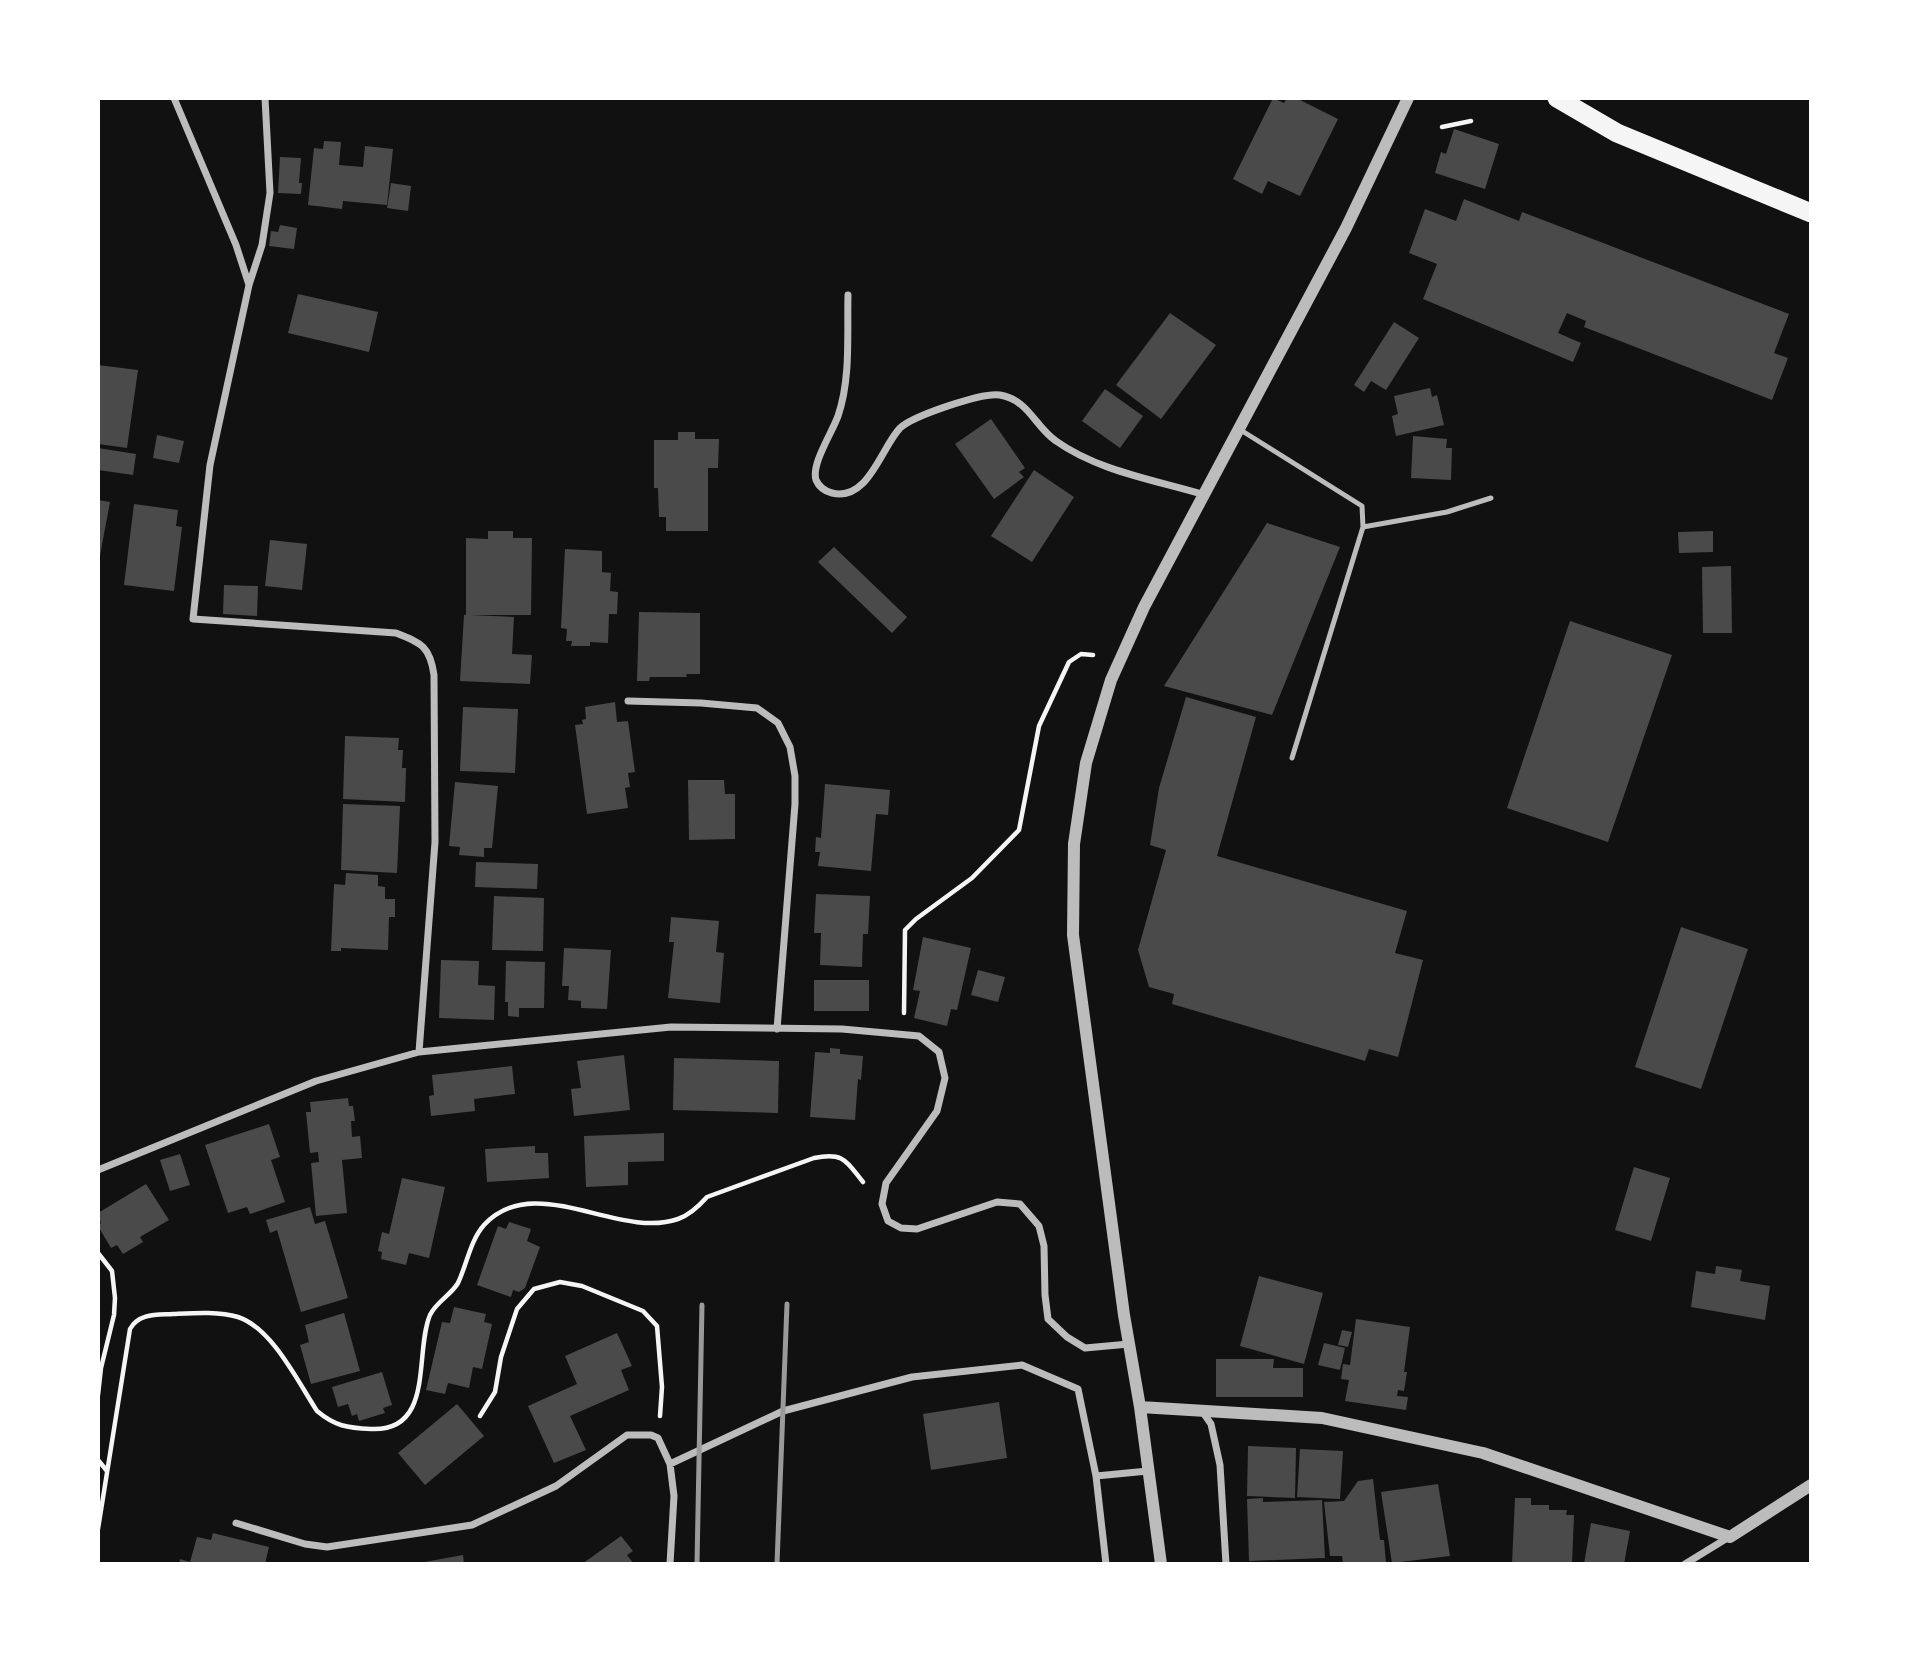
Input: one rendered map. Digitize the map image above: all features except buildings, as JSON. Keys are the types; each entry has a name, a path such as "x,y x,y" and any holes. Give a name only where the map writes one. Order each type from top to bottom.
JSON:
{"highway":[{"path":"1557,98 1617,133 1811,213"}],"street":[{"path":"174,98 236,245 249,285"},
{"path":"265,98 270,193 262,245 249,285 210,465 193,619 396,633 415,640 431,656 434,675 435,842 419,1052"},
{"path":"1161,1564 1073,934 1074,844 1086,763 1111,680 1144,607 1346,228 1408,98"},
{"path":"848,295 844,397 838,418 815,468 819,487 826,491 835,494 851,492 867,478 901,427 958,401 999,395 1026,407 1053,439 1086,460 1205,495"},
{"path":"628,701 757,708 778,723 790,747 795,776 795,804 777,1029"},
{"path":"98,1170 316,1081 419,1052 671,1027 842,1029 919,1036 939,1052 946,1078 937,1111 886,1184 882,1205 888,1221 901,1228 917,1229 997,1202 1020,1204 1040,1226 1044,1246 1048,1319 1067,1337 1085,1348 1129,1344"},
{"path":"670,1464 783,1411 912,1377 1022,1365 1078,1389 1097,1476 1106,1564"},
{"path":"1140,1407 1322,1418 1483,1453 1730,1537"},
{"path":"1200,1409 1211,1424 1220,1465 1226,1564"},
{"path":"236,1522 305,1544 327,1547 472,1525 556,1486 627,1434 651,1435 658,1438 670,1464 674,1496 670,1564"},
{"path":"1097,1476 1148,1471"},
{"path":"1685,1564 1811,1485"}],"lane":[{"path":"1239,429 1362,506 1363,527 1292,758"},
{"path":"1363,527 1447,512 1491,498"}],"path":[{"path":"1442,127 1471,121"},
{"path":"904,1035 905,930 972,878 1019,830 1039,726 1069,662 1081,654 1093,655"},
{"path":"98,1530 130,1329 137,1320 146,1316 230,1315 247,1321 271,1341 317,1411 326,1419 334,1424 380,1429 399,1421 411,1412 417,1395 430,1315 456,1286 482,1227 508,1207 534,1204 565,1207 637,1223 662,1223 681,1219 707,1196 814,1158 831,1155 844,1158 882,1205"},
{"path":"98,1253 112,1271 115,1298 98,1395"},
{"path":"480,1416 495,1392 501,1357 517,1309 534,1289 560,1282 582,1286 643,1311 657,1326 662,1387 658,1438"},
{"path":"98,1460 108,1471"}],"railway":[{"path":"777,1564 787,1304"},
{"path":"697,1564 702,1305"}]}
